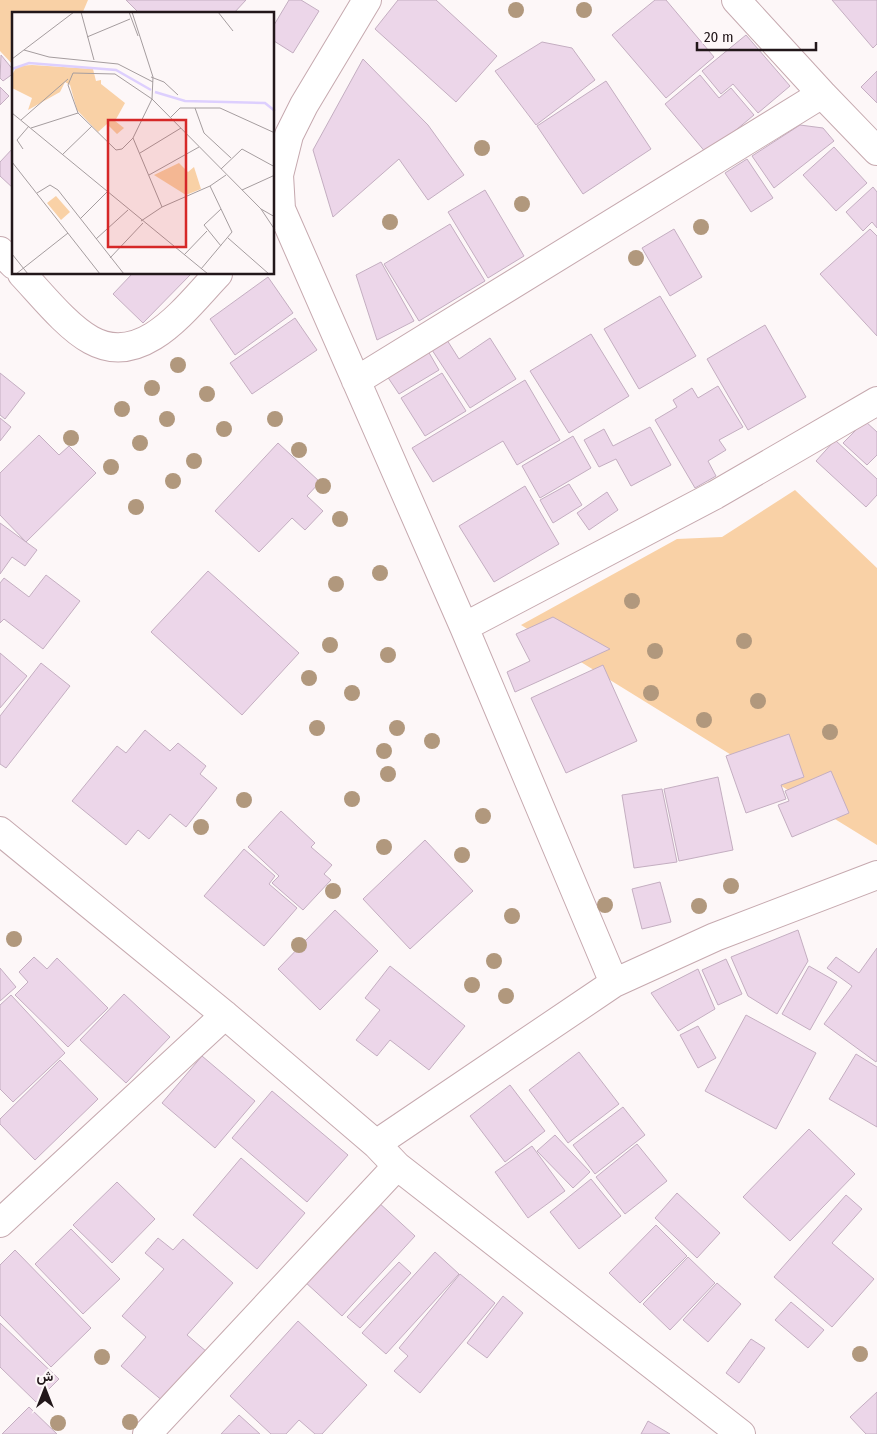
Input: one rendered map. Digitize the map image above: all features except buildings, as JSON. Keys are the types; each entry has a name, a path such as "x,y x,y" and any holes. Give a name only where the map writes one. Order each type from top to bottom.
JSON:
{"street":[{"path":"367,0 304,105 289,135 279,175 278,213 356,381 464,627 614,983"},
{"path":"736,0 877,151"},
{"path":"356,381 822,94"},
{"path":"0,251 12,263"},
{"path":"23,275 73,327 91,340 106,346 124,347 140,344 158,334 217,275"},
{"path":"464,627 715,495 877,401"},
{"path":"0,831 225,1015 376,1144 397,1166 740,1434"},
{"path":"376,1144 614,983 724,934 877,875"},
{"path":"0,1223 225,1015"},
{"path":"147,1434 397,1166"}],"shaded area":[{"path":"0,0 88,0 83,12 12,12 12,64 0,51"},
{"path":"795,490 877,568 877,845 521,625 677,539 722,537"}]}
